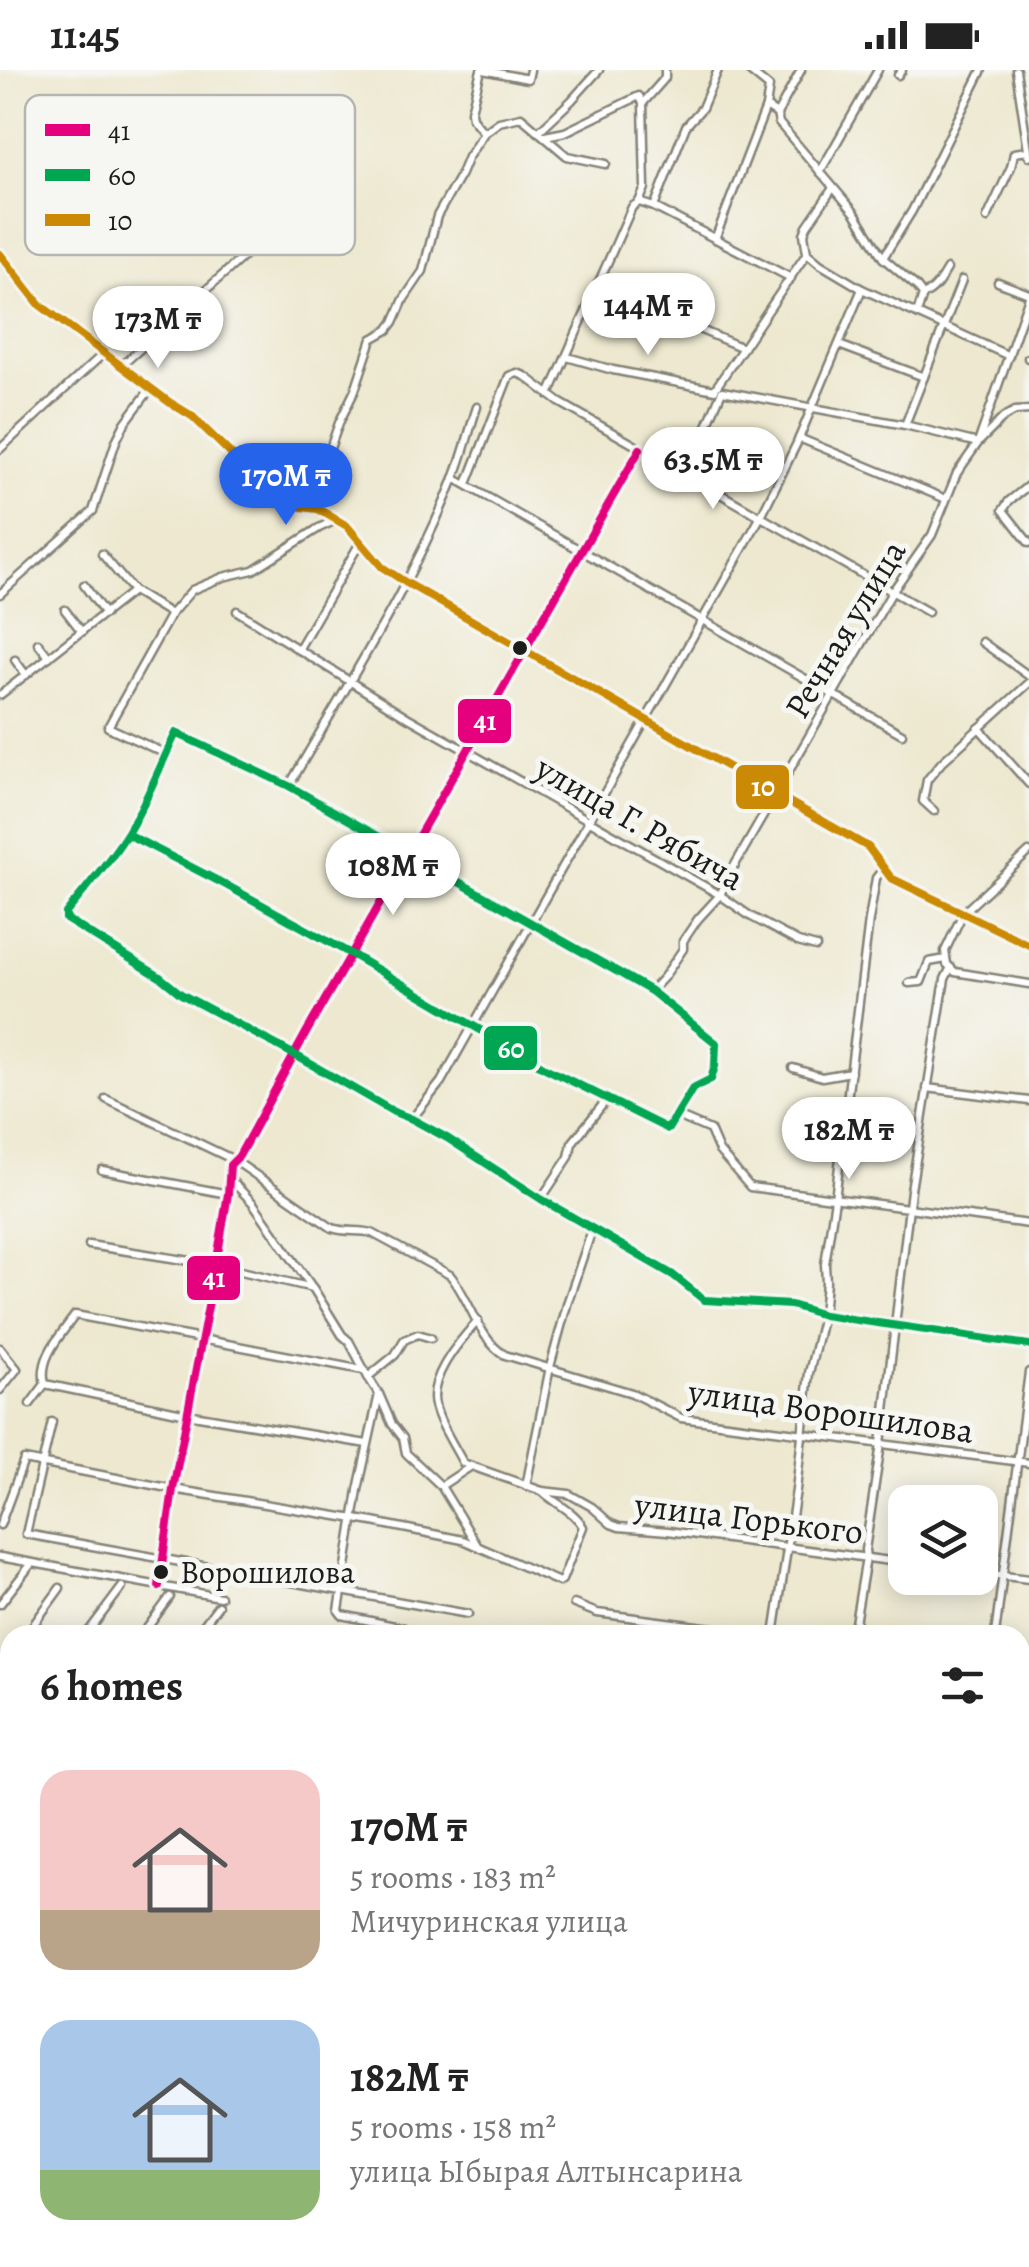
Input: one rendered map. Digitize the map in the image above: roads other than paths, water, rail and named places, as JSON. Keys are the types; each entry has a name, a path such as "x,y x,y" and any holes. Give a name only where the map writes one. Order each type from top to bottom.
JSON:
{"street":[{"path":"484,133 471,111 482,70 528,79 530,70"},
{"path":"541,134 599,70"},
{"path":"643,103 665,78 665,70"},
{"path":"654,207 686,126 702,108 718,70"},
{"path":"715,239 766,107 769,87 748,70"},
{"path":"776,114 801,70"},
{"path":"820,172 878,70"},
{"path":"883,258 912,211 982,70"},
{"path":"987,218 1014,153 1029,153 1016,70"},
{"path":"541,134 565,132 639,96 643,103 645,188 639,202 632,206 549,395"},
{"path":"766,107 776,114 855,212 883,258 923,295"},
{"path":"302,507 303,495 323,468 372,339 388,330 423,271 437,216 484,133 500,122 521,116 567,156 606,164"},
{"path":"833,188 807,226 807,253 862,289 1010,356"},
{"path":"639,202 790,278"},
{"path":"707,426 718,390 807,253"},
{"path":"0,254 40,306 192,416 271,493 337,520 347,526 382,567 405,582 868,848 890,878 905,889 1029,945"},
{"path":"121,366 246,255"},
{"path":"917,314 923,295 948,268"},
{"path":"905,425 962,280"},
{"path":"567,357 613,370 978,442 1029,295 998,282"},
{"path":"598,286 743,348"},
{"path":"412,1119 441,1082 760,518 812,409 862,289"},
{"path":"839,345 924,377"},
{"path":"0,449 104,353"},
{"path":"467,484 509,376 518,373 640,449 928,612"},
{"path":"0,594 93,511 116,441 151,388"},
{"path":"289,786 405,582 454,478 477,407"},
{"name":"Речная улица","path":"650,991 684,949 683,941 698,920 720,895 892,592 932,535 957,472 978,442 1004,418 1029,410"},
{"path":"799,438 946,499"},
{"path":"158,1586 216,1265 230,1165 239,1156 640,449"},
{"path":"454,478 902,734"},
{"path":"1029,485 1008,501 1003,510 1029,543"},
{"path":"166,754 108,727 172,614 192,590 253,570 337,520"},
{"path":"298,650 361,542"},
{"path":"102,554 133,591 172,614"},
{"path":"84,585 106,614"},
{"path":"0,695 133,591"},
{"path":"65,610 82,632"},
{"name":"улица Г. Рябича","path":"236,610 467,752 720,895 757,920 816,947"},
{"path":"934,811 923,801 927,780 1029,680 982,642"},
{"path":"38,644 49,657"},
{"path":"14,660 26,675"},
{"path":"979,728 1029,784"},
{"path":"127,834 351,954 544,1068 668,1129 693,1088 711,1079 716,1043 650,991 410,854 289,786 176,734 127,834 66,913 66,919 181,994 446,1138 541,1200 673,1275 704,1300 791,1305 896,1326 1029,1344"},
{"path":"855,1625 909,1208 945,980 950,970 946,955 964,913 1029,852"},
{"path":"775,1625 814,1343 823,1314 824,1264 869,920 876,878 883,869"},
{"path":"909,983 921,982 929,962 946,955"},
{"path":"950,970 1029,984"},
{"path":"793,1068 822,1077 851,1072"},
{"path":"927,1088 1029,1101"},
{"path":"541,1200 569,1157 572,1143 608,1098"},
{"name":"улица Ворошилова","path":"106,1099 234,1160 332,1228 372,1233 450,1275 496,1350 505,1355 632,1393 680,1418 1029,1463"},
{"path":"675,1115 710,1130 719,1151 750,1187 1029,1224"},
{"path":"102,1170 228,1194"},
{"path":"228,1177 253,1204 342,1335 350,1340 402,1438 406,1453 441,1486 478,1546"},
{"path":"526,1486 550,1368 592,1230"},
{"path":"89,1244 216,1265 313,1288"},
{"path":"46,1384 46,1359 75,1316 366,1373 395,1355 404,1340 418,1334 430,1338"},
{"path":"471,1466 462,1463 434,1399 448,1359 478,1321"},
{"path":"0,1348 17,1368 0,1390"},
{"path":"996,1625 1029,1372"},
{"path":"30,1404 46,1384"},
{"path":"46,1384 187,1414 367,1444"},
{"path":"379,1394 339,1612 390,1625"},
{"path":"52,1422 26,1534 468,1614"},
{"path":"0,1525 24,1460 463,1540 559,1582 583,1526 542,1491"},
{"path":"441,1486 471,1466"},
{"name":"улица Горького","path":"471,1466 542,1491 569,1494 619,1526 888,1561"},
{"path":"0,1557 219,1601 203,1625"},
{"path":"0,1604 32,1563"},
{"path":"998,1575 1029,1579"},
{"path":"94,1625 122,1587"},
{"path":"33,1625 60,1588"},
{"path":"149,1625 170,1597"},
{"path":"574,1604 597,1613 689,1625"}],"place":[{"name":"Ворошилова","path":"161,1572"}]}
